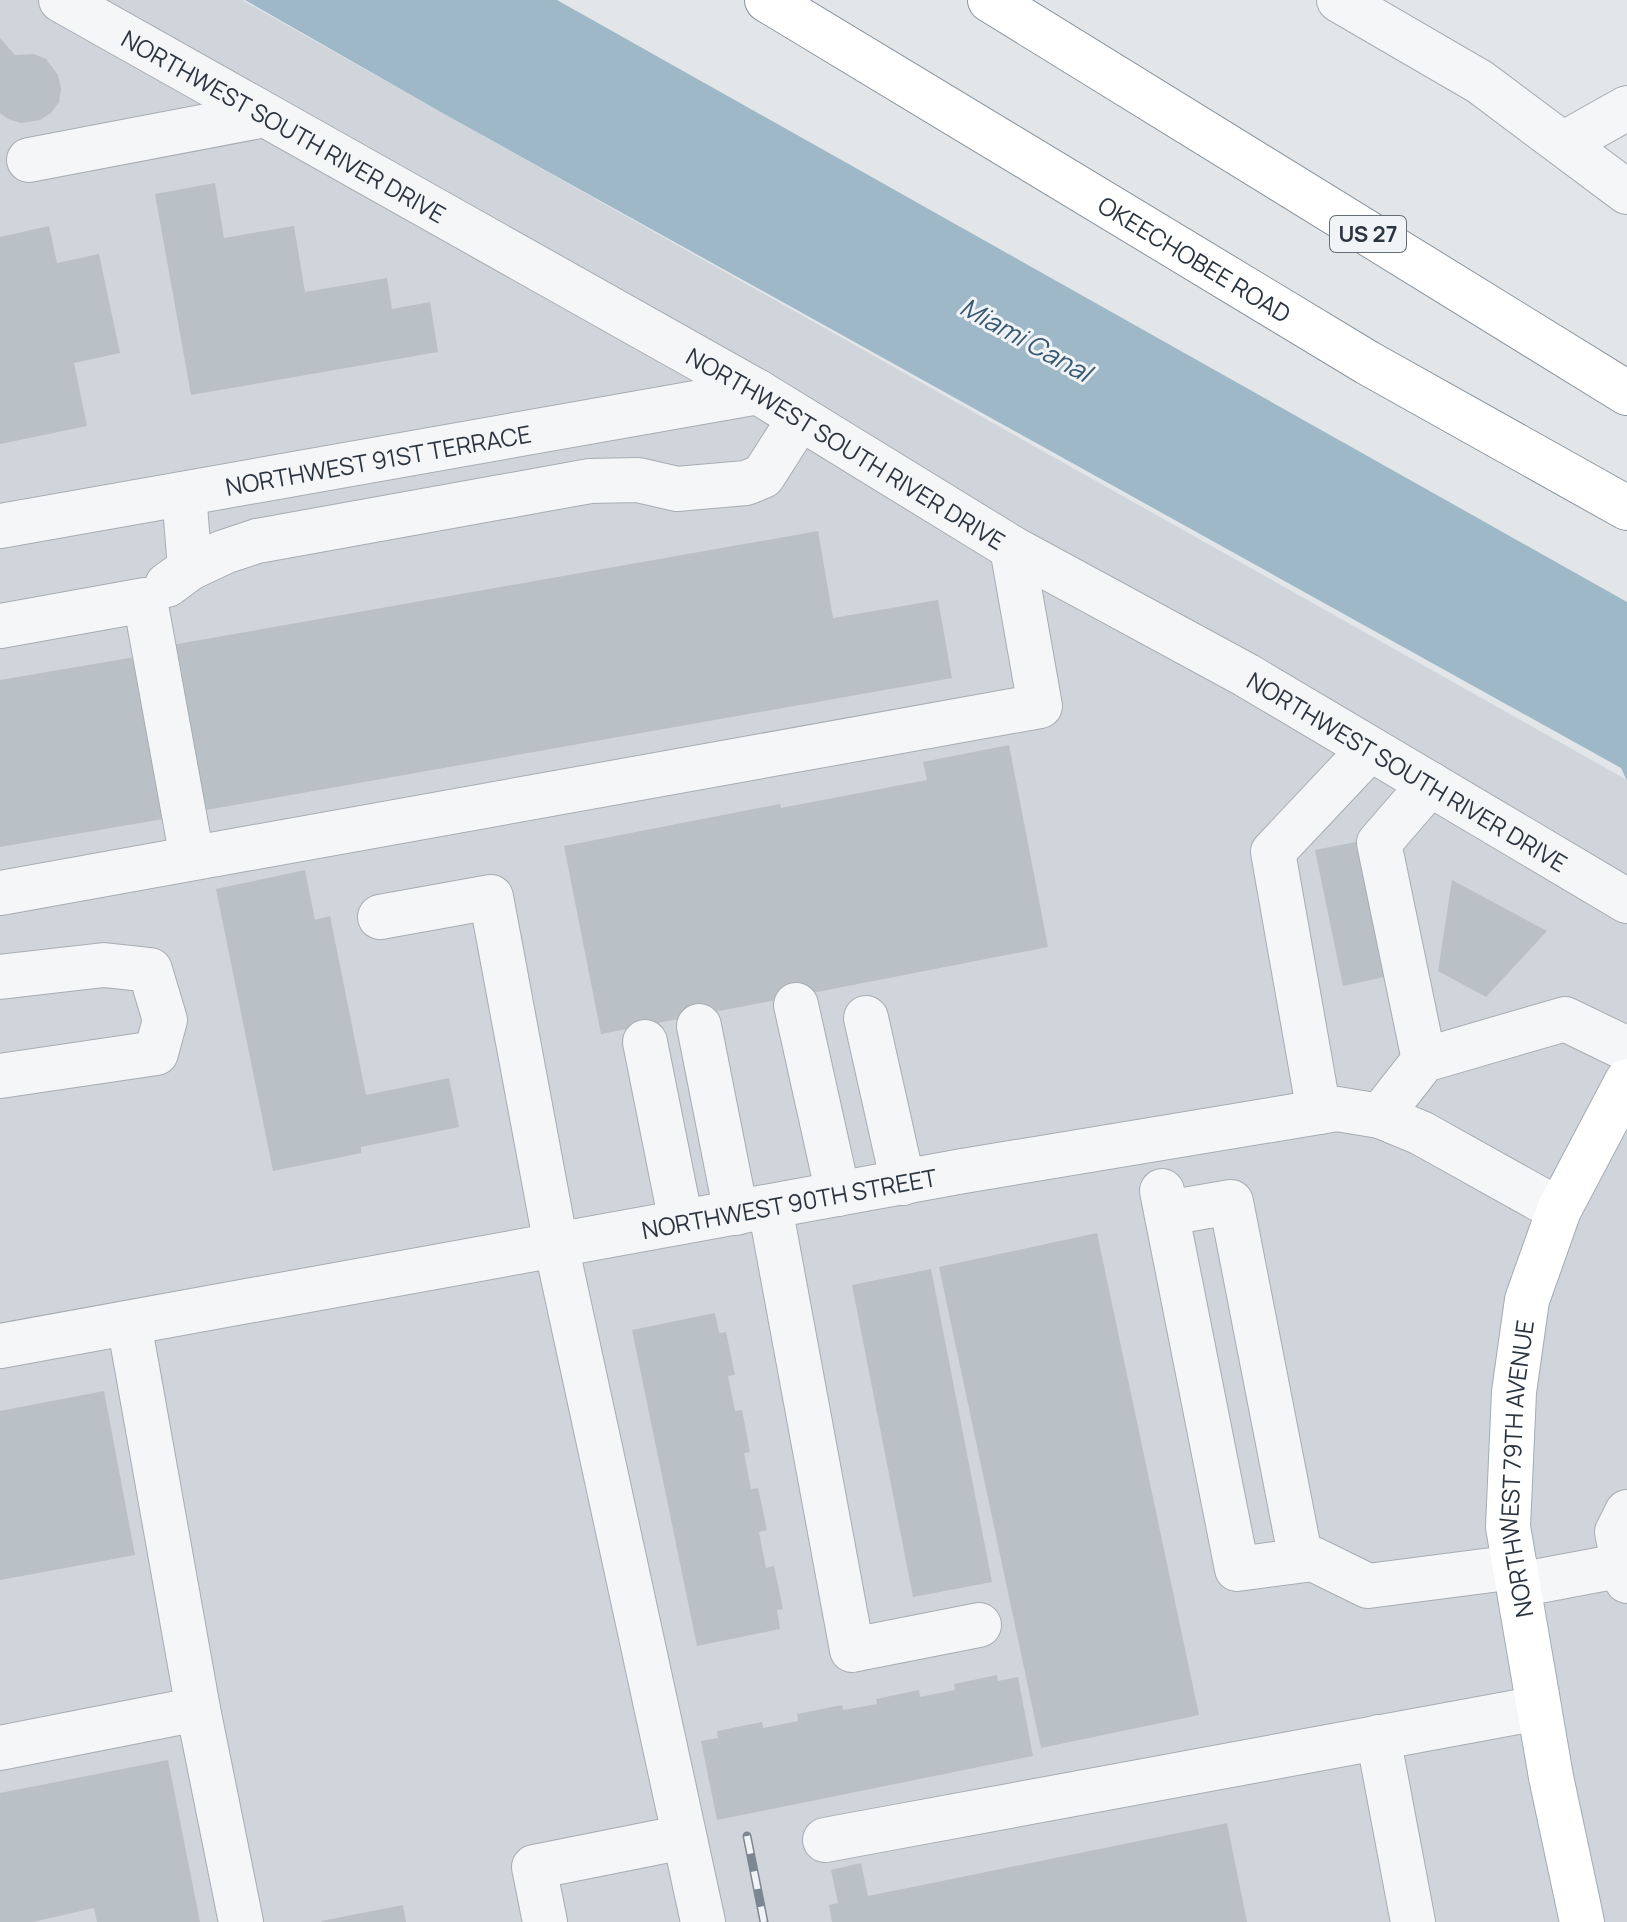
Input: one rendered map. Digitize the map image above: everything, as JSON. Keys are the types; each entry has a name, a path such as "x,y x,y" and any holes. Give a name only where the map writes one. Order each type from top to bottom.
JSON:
{"main road":[{"name":"OKEECHOBEE ROAD","path":"767,0 1368,363 1627,508"},
{"name":"US 27","path":"990,0 1627,393"},
{"path":"1108,75 1294,217 1627,422"},
{"name":"NORTHWEST 79TH AVENUE","path":"1582,1922 1551,1777 1508,1527 1514,1392 1527,1300 1559,1210 1627,1081"}],"street":[{"name":"NORTHWEST SOUTH RIVER DRIVE","path":"61,0 758,392 1012,548 1246,675 1627,901"},
{"path":"1339,0 1480,82 1627,192"},
{"path":"1563,144 1627,108"},
{"path":"29,160 265,115"},
{"name":"NORTHWEST 91ST TERRACE","path":"0,526 758,392"},
{"path":"0,626 145,600 190,568 257,541 590,481 638,480 677,489 746,483 763,476 800,418"},
{"path":"441,448 450,506"},
{"path":"184,494 190,568"},
{"path":"0,893 1040,706 1012,548"},
{"path":"145,600 192,858"},
{"path":"1319,1112 1273,852 1370,749"},
{"path":"1424,1060 1379,843 1430,784"},
{"path":"380,917 491,897 556,1245 703,1922"},
{"path":"0,977 104,965 150,970 165,1020 156,1053 0,1076"},
{"path":"796,1005 838,1194"},
{"path":"866,1018 903,1183"},
{"path":"1380,1116 1424,1060 1565,1019 1627,1049"},
{"path":"699,1026 753,1210 852,1650 979,1625"},
{"path":"645,1042 681,1222"},
{"name":"NORTHWEST 90TH STREET","path":"0,1346 903,1183 1159,1179 1319,1112 1337,1109 1380,1116 1421,1133 1559,1210"},
{"path":"1301,1560 1231,1202 1159,1179 1237,1569 1313,1559 1368,1586 1516,1576 1625,1573 1617,1532 1627,1512"},
{"path":"129,1323 198,1709 241,1922"},
{"path":"825,1840 1539,1708"},
{"path":"0,1748 198,1709"},
{"path":"1378,1737 1413,1922"},
{"path":"545,1922 534,1867 684,1837"}],"shaded area":[{"path":"0,0 242,0 1627,780 1627,1922 0,1922"}],"water":[{"name":"Miami Canal","path":"245,0 557,0 1627,602 1627,781 1621,768 446,115"}],"building":[{"path":"0,38 15,55 34,54 46,59 58,75 61,89 59,102 51,113 40,120 21,123 0,113"},
{"path":"215,183 224,238 294,226 305,292 387,278 392,309 430,302 438,352 191,395 155,194"},
{"path":"49,226 57,263 99,254 120,353 74,363 87,426 0,444 0,237"},
{"path":"818,531 833,618 938,600 952,678 195,812 166,646"},
{"path":"135,657 163,819 0,847 0,680"},
{"path":"1009,745 1048,947 601,1034 564,846 780,804 781,808 927,780 923,762"},
{"path":"1366,840 1393,975 1343,986 1315,850"},
{"path":"305,870 315,920 330,916 366,1095 449,1078 459,1127 361,1147 361,1153 273,1171 216,889"},
{"path":"1452,880 1547,931 1486,997 1438,971"},
{"path":"1097,1233 1199,1715 1041,1748 939,1267"},
{"path":"931,1269 992,1582 913,1597 852,1285"},
{"path":"715,1313 719,1333 726,1332 735,1375 728,1376 735,1411 742,1410 750,1452 744,1453 751,1489 758,1488 767,1530 759,1532 766,1568 774,1566 783,1609 777,1610 780,1629 697,1646 632,1330"},
{"path":"104,1391 135,1555 0,1580 0,1411"},
{"path":"997,1675 998,1681 1018,1677 1033,1756 717,1820 701,1741 718,1738 717,1731 762,1722 763,1728 798,1721 797,1714 842,1705 843,1710 877,1704 876,1699 919,1690 920,1697 955,1690 954,1684"},
{"path":"168,1760 200,1922 97,1922 94,1908 33,1922 0,1922 0,1793"},
{"path":"1227,1823 1247,1922 832,1922 829,1905 838,1903 831,1870 861,1863 868,1896"},
{"path":"403,1905 406,1922 321,1921"}],"railway":[{"path":"747,1836 764,1922"}]}
